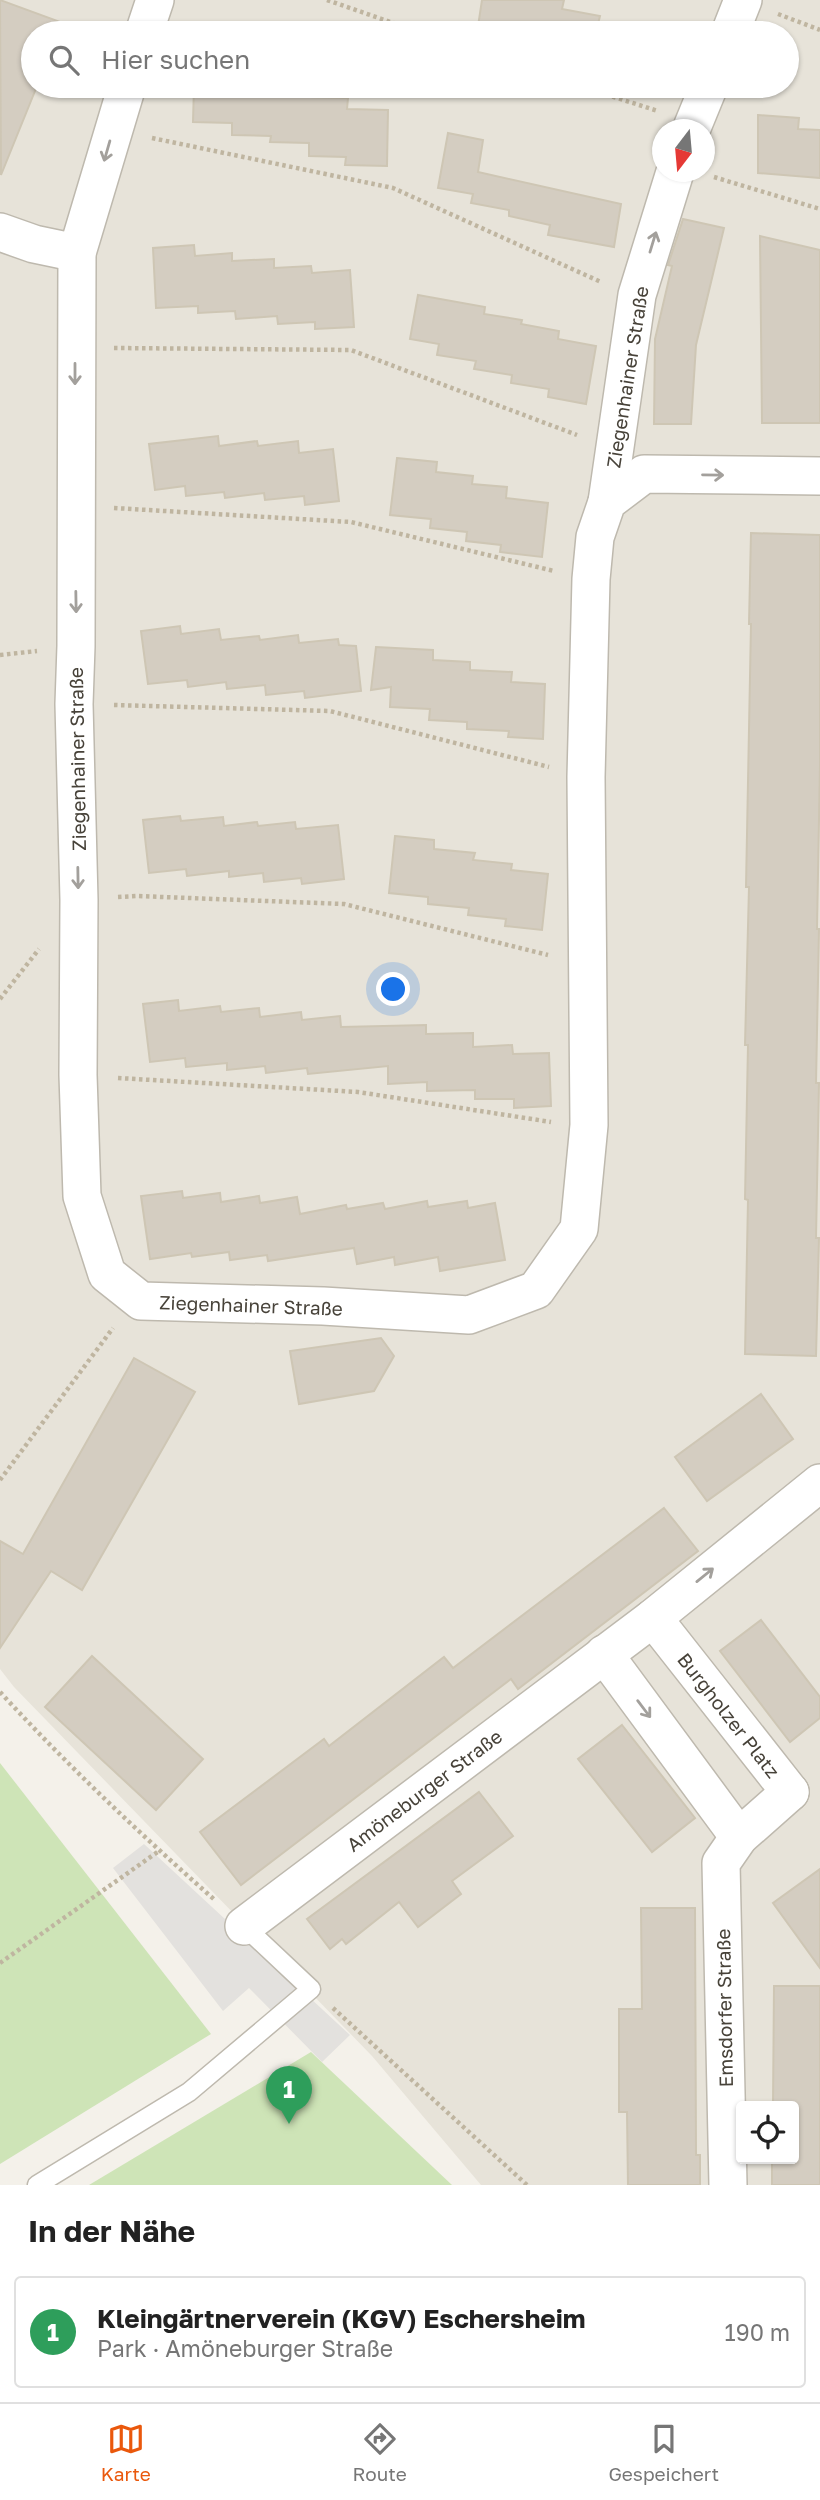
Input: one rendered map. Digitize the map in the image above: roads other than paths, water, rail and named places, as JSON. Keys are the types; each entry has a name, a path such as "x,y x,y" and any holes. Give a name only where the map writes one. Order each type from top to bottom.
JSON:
{"street":[{"path":"148,21 155,0"},
{"path":"735,21 743,0"},
{"name":"Ziegenhainer Straße","path":"123,98 77,253 74,704 79,900 78,1075 82,1196 107,1274 141,1301 323,1306 468,1315 536,1290 579,1229 589,1125 586,777 591,579 595,537 607,502 637,296 687,182"},
{"path":"695,119 704,98"},
{"path":"0,232 34,244 77,253"},
{"name":"Ziegenhainer Straße","path":"607,502 644,474 820,476"},
{"path":"739,1837 604,1654 653,1618 820,1483"},
{"name":"Burgholzer Platz","path":"653,1618 805,1795 739,1837"},
{"name":"Amöneburger Straße","path":"244,1926 604,1654"},
{"name":"Emsdorfer Straße","path":"728,2185 722,1863 739,1837"}],"lane":[{"path":"37,2185 189,2092 311,1989 244,1926"}],"place":[{"name":"Kleingärtnerverein (KGV) Eschersheim","path":"289,2124"}]}
